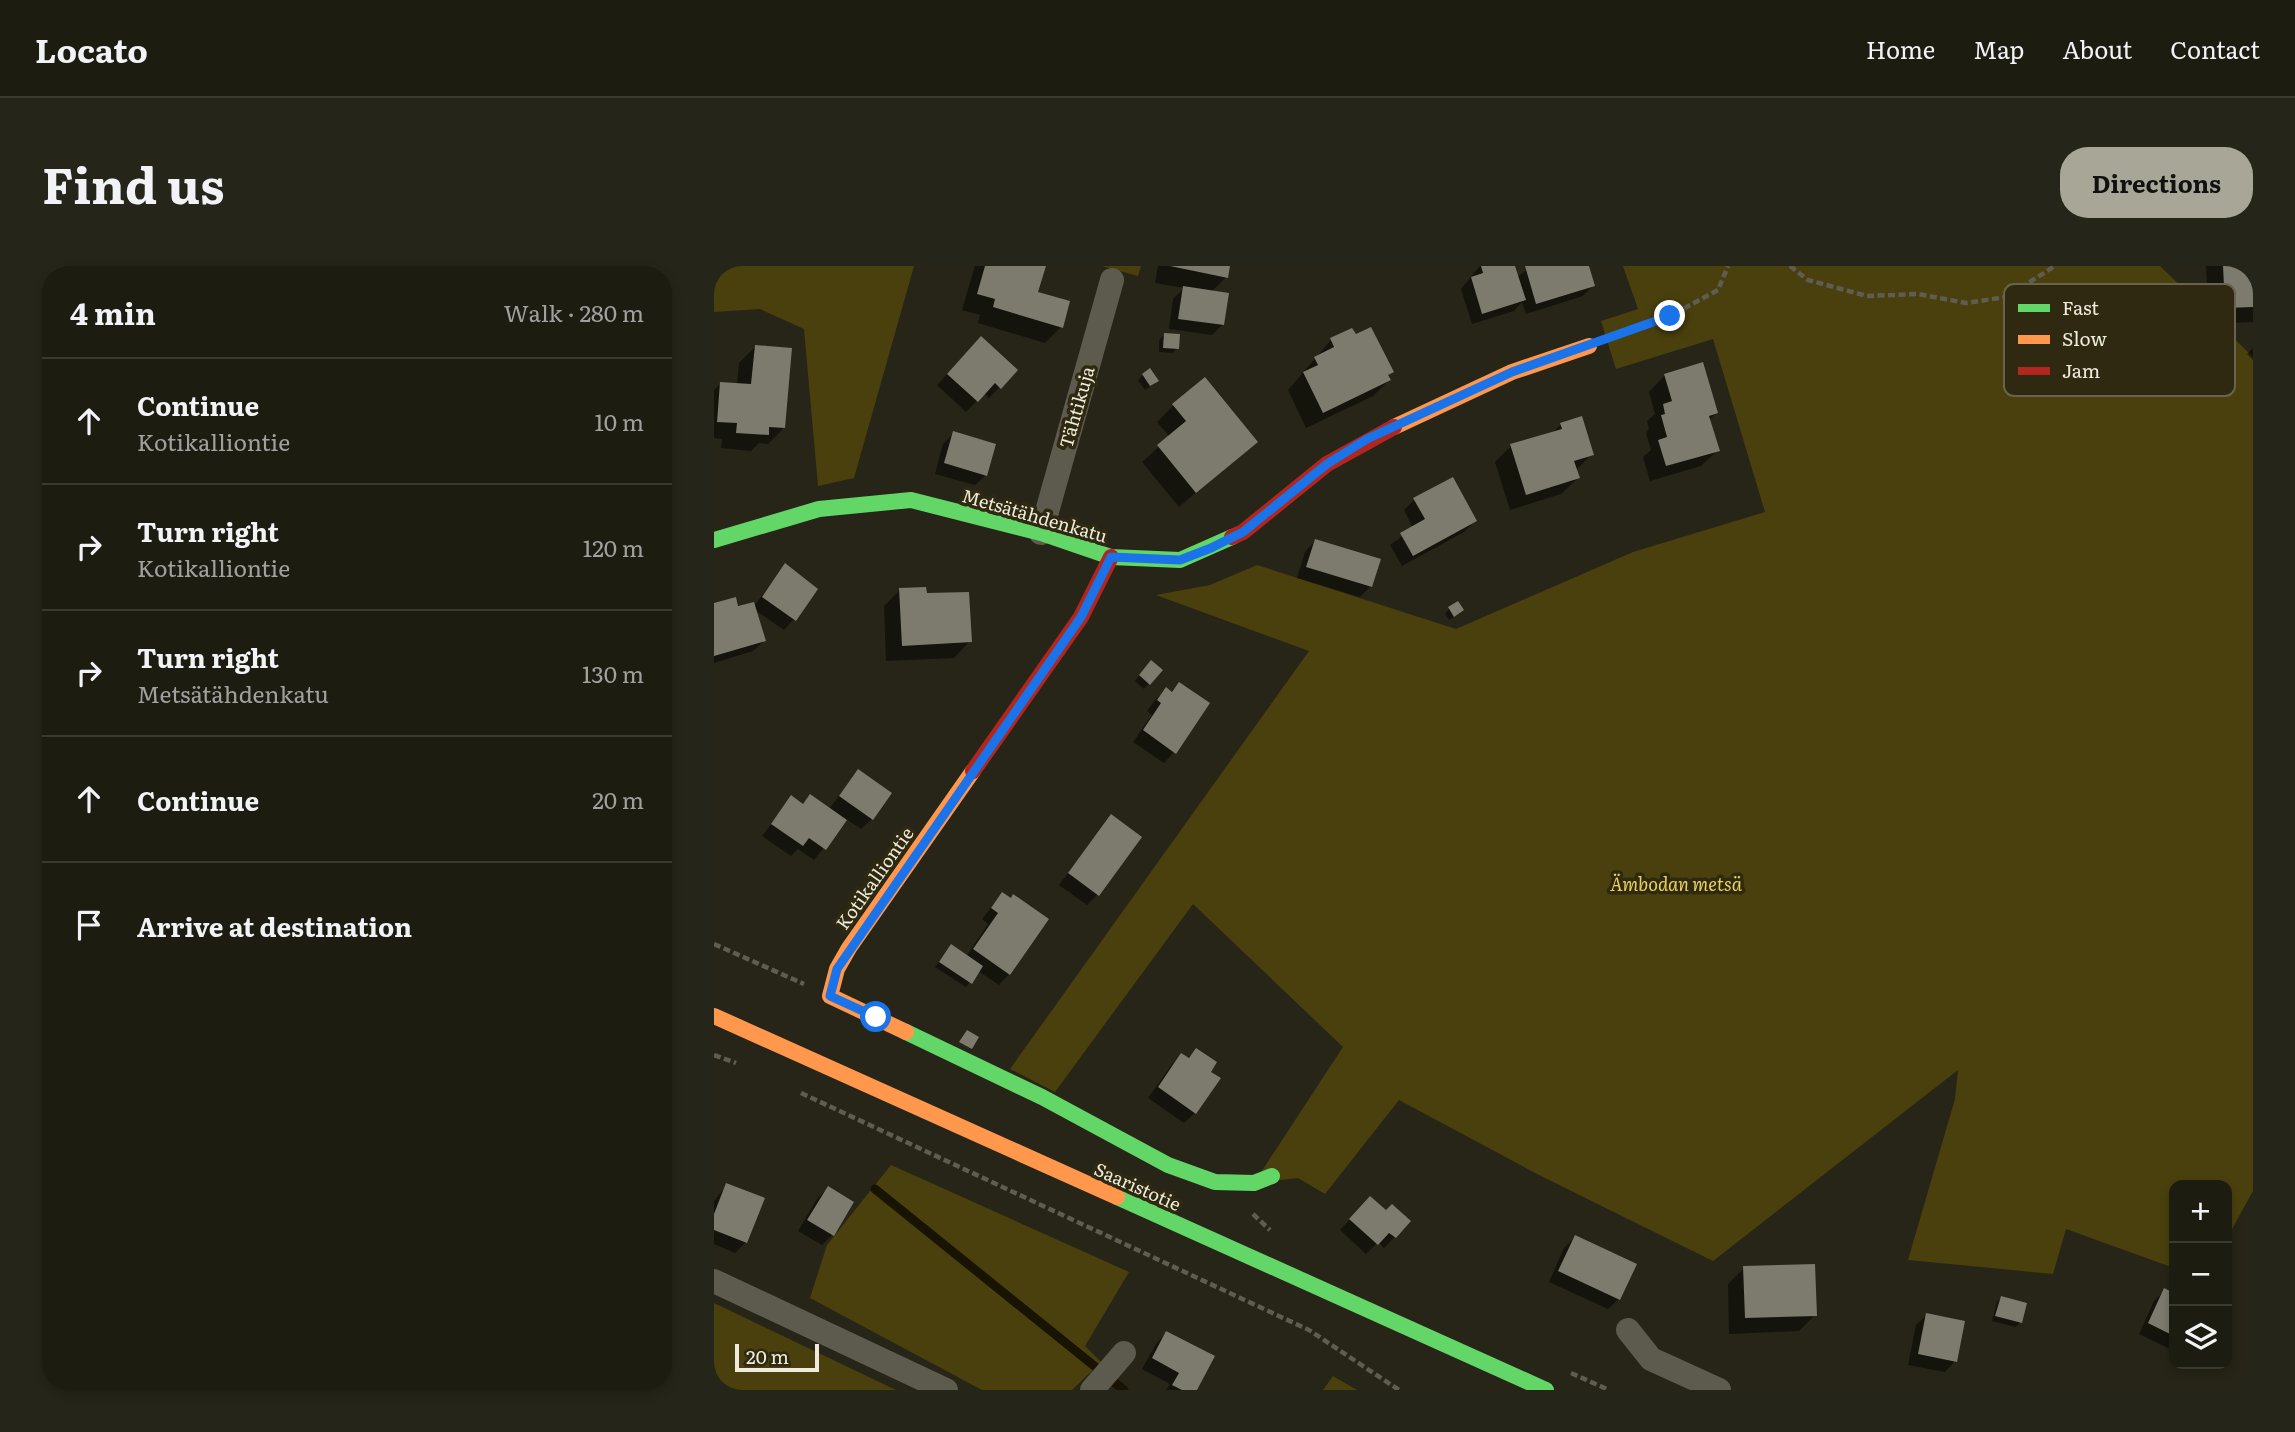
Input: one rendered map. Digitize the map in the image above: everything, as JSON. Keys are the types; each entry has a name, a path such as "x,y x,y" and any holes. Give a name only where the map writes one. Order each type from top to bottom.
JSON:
{"street":[{"name":"Tähtikuja","path":"1041,533 1112,281"},
{"name":"Metsätähdenkatu","path":"714,540 820,509 911,500 1041,533 1111,557 1180,560 1243,532 1327,464 1367,439 1512,372 1588,345"},
{"name":"Kotikalliontie","path":"830,996 837,969 849,948 1081,617 1111,557"},
{"path":"830,996 1042,1097 1168,1166 1215,1182 1254,1183 1272,1176"},
{"name":"Saaristotie","path":"714,1016 1546,1390"},
{"path":"714,1281 946,1390"},
{"path":"1628,1330 1651,1359 1719,1390"},
{"path":"1092,1390 1124,1353"}],"path":[{"path":"1588,345 1670,316 1718,290 1728,266"},
{"path":"1790,266 1808,280 1867,296 1918,294 1966,303 2004,297"},
{"path":"2027,284 2055,266"},
{"path":"714,944 830,996"},
{"path":"714,1055 748,1068"},
{"path":"798,1091 1309,1330 1399,1390"}],"green space":[{"path":"714,266 914,266 854,478 818,486 804,329 760,309 714,312"},
{"path":"1102,266 1141,266 1138,276"},
{"name":"Ämbodan metsä","path":"1623,266 2160,266 2178,284 2004,284 2004,396 2235,396 2235,339 2253,357 2253,1191 2232,1229 2232,1180 2169,1180 2169,1266 2066,1229 2053,1274 1908,1260 1955,1099 1958,1070 1713,1261 1539,1175 1399,1100 1325,1194 1298,1178 1254,1183 1343,1047 1193,904 1055,1092 1010,1069 1309,651 1156,595 1210,585 1257,565 1456,629 1633,552 1765,512 1713,339 1616,369 1601,321 1638,309"},
{"path":"891,1165 1129,1272 1085,1346 1101,1362 1072,1390 982,1390 810,1298 827,1245"},
{"path":"714,1303 896,1390 714,1390"},
{"path":"1333,1376 1357,1390 1323,1390"}],"building":[{"path":"985,266 1046,266 1038,292 1070,301 1063,328 993,307 995,299 977,294"},
{"path":"1170,266 1230,266 1228,278"},
{"path":"1481,266 1515,266 1526,300 1482,314 1471,277 1483,273"},
{"path":"1525,266 1589,266 1595,286 1536,304"},
{"path":"2223,266 2253,266 2253,307 2235,308 2235,284 2224,284"},
{"path":"1183,286 1229,293 1224,325 1178,319"},
{"path":"1371,327 1394,372 1388,375 1391,380 1323,413 1303,372 1318,365 1314,357 1334,347 1330,338 1352,328 1356,334"},
{"path":"1164,333 1180,334 1179,349 1163,348"},
{"path":"981,336 1018,370 1001,389 995,383 978,402 947,374"},
{"path":"755,345 792,348 785,428 769,427 769,435 736,433 737,423 717,422 720,382 751,384"},
{"path":"1703,362 1718,413 1709,416 1720,451 1666,466 1658,440 1667,437 1661,415 1665,414 1663,404 1672,401 1664,374"},
{"path":"1150,368 1159,381 1150,386 1142,374"},
{"path":"1205,377 1258,442 1196,493 1157,445 1186,421 1172,404"},
{"path":"1582,416 1594,455 1574,461 1580,478 1526,495 1510,444 1562,429 1560,423"},
{"path":"953,431 996,444 987,476 944,463"},
{"path":"1453,477 1477,521 1413,556 1400,533 1425,519 1413,498"},
{"path":"1315,539 1381,559 1372,587 1306,567"},
{"path":"785,563 818,589 796,621 762,597"},
{"path":"926,587 927,593 969,592 972,642 902,646 899,588"},
{"path":"736,597 738,606 754,602 766,641 714,656 714,603"},
{"path":"1458,601 1464,610 1454,617 1448,607"},
{"path":"1151,660 1163,670 1150,685 1139,675"},
{"path":"1179,682 1210,703 1176,754 1143,730 1161,703 1157,700 1166,687 1172,692"},
{"path":"858,769 892,793 873,820 839,796"},
{"path":"810,794 847,820 826,850 809,838 803,846 771,824 791,795 803,804"},
{"path":"1111,814 1142,837 1099,896 1068,873"},
{"path":"1002,892 1011,898 1013,894 1049,919 1010,975 973,949 998,913 991,908"},
{"path":"951,944 983,966 972,984 939,962"},
{"path":"967,1030 979,1037 972,1049 959,1042"},
{"path":"1196,1048 1217,1062 1211,1072 1221,1078 1196,1114 1158,1087 1181,1053 1189,1058"},
{"path":"726,1183 765,1198 747,1243 714,1230 714,1214"},
{"path":"828,1186 854,1202 834,1236 807,1220"},
{"path":"1370,1196 1386,1210 1392,1204 1411,1221 1396,1238 1389,1233 1378,1245 1349,1219"},
{"path":"1575,1235 1637,1264 1620,1300 1558,1271"},
{"path":"1815,1264 1817,1316 1745,1318 1743,1266"},
{"path":"2164,1288 2169,1290 2169,1334 2148,1323"},
{"path":"2001,1296 2027,1303 2022,1323 1995,1316"},
{"path":"1926,1313 1965,1321 1957,1362 1918,1354"},
{"path":"1166,1331 1215,1356 1197,1390 1182,1390 1172,1385 1179,1373 1152,1358"}],"waterway":[{"path":"875,1189 1124,1390"}],"traffic: fast":[{"path":"714,540 819,509 911,500 1041,533 1111,557 1180,560 1232,537"},
{"path":"906,1032 1042,1097 1168,1165 1215,1182 1254,1183 1272,1176"},
{"path":"1117,1197 1546,1390"}],"traffic: slow":[{"path":"1394,427 1512,372 1589,346"},
{"path":"906,1032 830,996 837,969 849,948 973,771"},
{"path":"714,1016 1117,1197"}],"traffic: jam":[{"path":"1232,537 1243,532 1327,464 1394,427"},
{"path":"973,771 1081,617 1111,557"}],"route":[{"path":"876,1017 830,996 837,969 849,948 1081,617 1111,557 1180,560 1211,548 1243,532 1279,506 1327,464 1367,439 1512,372 1670,316"}]}
